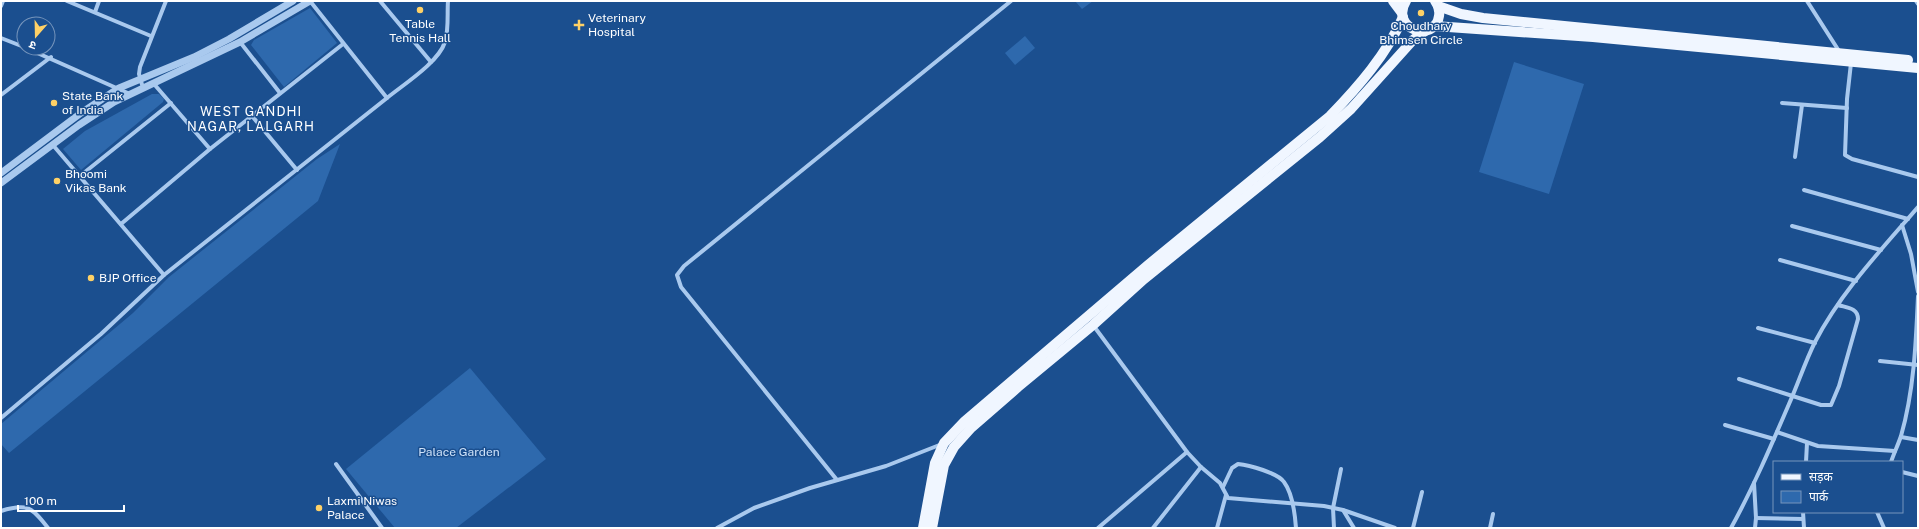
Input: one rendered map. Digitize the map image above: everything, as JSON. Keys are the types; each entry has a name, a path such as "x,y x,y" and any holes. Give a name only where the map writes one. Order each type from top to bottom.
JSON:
{"main road":[{"path":"1393,1 1403,15 1405,22 1413,29 1429,28 1593,37 1918,68"},
{"path":"922,528 935,463 944,443 965,421 1148,265 1330,116 1352,93 1391,42 1403,15 1406,1"},
{"path":"1437,3 1461,14 1483,18 1918,61"},
{"path":"932,528 944,465 954,447 971,428 1093,325 1144,279 1320,137 1350,109 1413,40 1429,28 1440,14 1437,3"}],"street":[{"path":"1,6 3,1"},
{"path":"67,1 151,36"},
{"path":"95,12 99,1"},
{"path":"143,88 140,80 140,67 166,1"},
{"path":"1,173 86,109 119,88 176,65 229,39 293,1"},
{"path":"1,182 100,110 240,42 310,1 387,98"},
{"path":"380,1 431,62"},
{"path":"1,418 101,334 164,275 431,62 445,42 448,1"},
{"path":"838,480 681,287 677,275 684,266 1011,1"},
{"path":"1807,1 1841,53"},
{"path":"1,38 16,44"},
{"path":"240,42 280,93"},
{"path":"121,224 210,149 343,44"},
{"path":"48,56 131,94"},
{"path":"1,95 51,57"},
{"path":"1851,62 1845,155 1918,177"},
{"path":"154,84 210,149"},
{"path":"80,176 170,103"},
{"path":"1782,103 1847,108"},
{"path":"1795,157 1802,105"},
{"path":"252,116 297,170"},
{"path":"52,144 164,275"},
{"path":"1804,190 1908,219"},
{"path":"1731,528 1774,439 1815,343 1838,305 1856,280 1918,207"},
{"path":"1902,225 1911,254 1918,292"},
{"path":"1792,226 1881,250"},
{"path":"1780,260 1856,280"},
{"path":"1891,461 1901,437 1908,401 1916,335 1918,296"},
{"path":"1740,379 1827,406 1833,404 1858,319 1858,313 1855,310 1838,305"},
{"path":"1093,325 1187,452 1200,467 1223,487 1226,495 1232,499 1292,502 1333,508 1395,528"},
{"path":"1758,328 1815,343"},
{"path":"1880,361 1918,365"},
{"path":"1724,425 1774,439"},
{"path":"1777,432 1807,443 1827,447 1895,451"},
{"path":"1901,437 1918,440"},
{"path":"717,528 754,508 838,480 886,466 944,443"},
{"path":"1806,461 1807,443"},
{"path":"1098,528 1187,452"},
{"path":"336,464 382,528"},
{"path":"1223,487 1232,468 1238,464 1271,474 1284,482 1292,502 1296,528"},
{"path":"1153,528 1200,467"},
{"path":"1334,528 1333,508 1341,469"},
{"path":"1903,472 1918,476"},
{"path":"1754,483 1756,518 1755,528"},
{"path":"1413,528 1422,492"},
{"path":"1216,528 1226,495"},
{"path":"1,511 22,506 31,509 48,528"},
{"path":"1343,510 1354,528"},
{"path":"1803,513 1804,528"},
{"path":"1877,513 1884,528"},
{"path":"1490,528 1493,514"},
{"path":"1756,518 1803,518"}],"green space":[{"path":"1075,1 1093,1 1082,9"},
{"path":"310,8 337,43 284,87 251,45 254,40"},
{"path":"1025,36 1035,48 1015,65 1005,53"},
{"path":"1514,62 1584,84 1549,194 1479,172"},
{"path":"152,94 159,94 164,99 163,102 81,170 63,149 85,131"},
{"path":"340,144 318,201 9,453 1,444 1,424 133,313 169,277 317,159"},
{"name":"Palace Garden","path":"470,368 546,459 456,528 395,528 346,469"}],"place":[{"name":"Table Tennis Hall","path":"420,10"},
{"name":"Choudhary Bhimsen Circle","path":"1421,13"},
{"name":"Veterinary Hospital","path":"579,25"},
{"name":"State Bank of India","path":"54,103"},
{"name":"Bhoomi Vikas Bank","path":"57,181"},
{"name":"BJP Office","path":"91,278"},
{"name":"Laxmi Niwas Palace","path":"319,508"}],"district":[{"name":"WEST GANDHI NAGAR, LALGARH","path":"251,118"}]}
